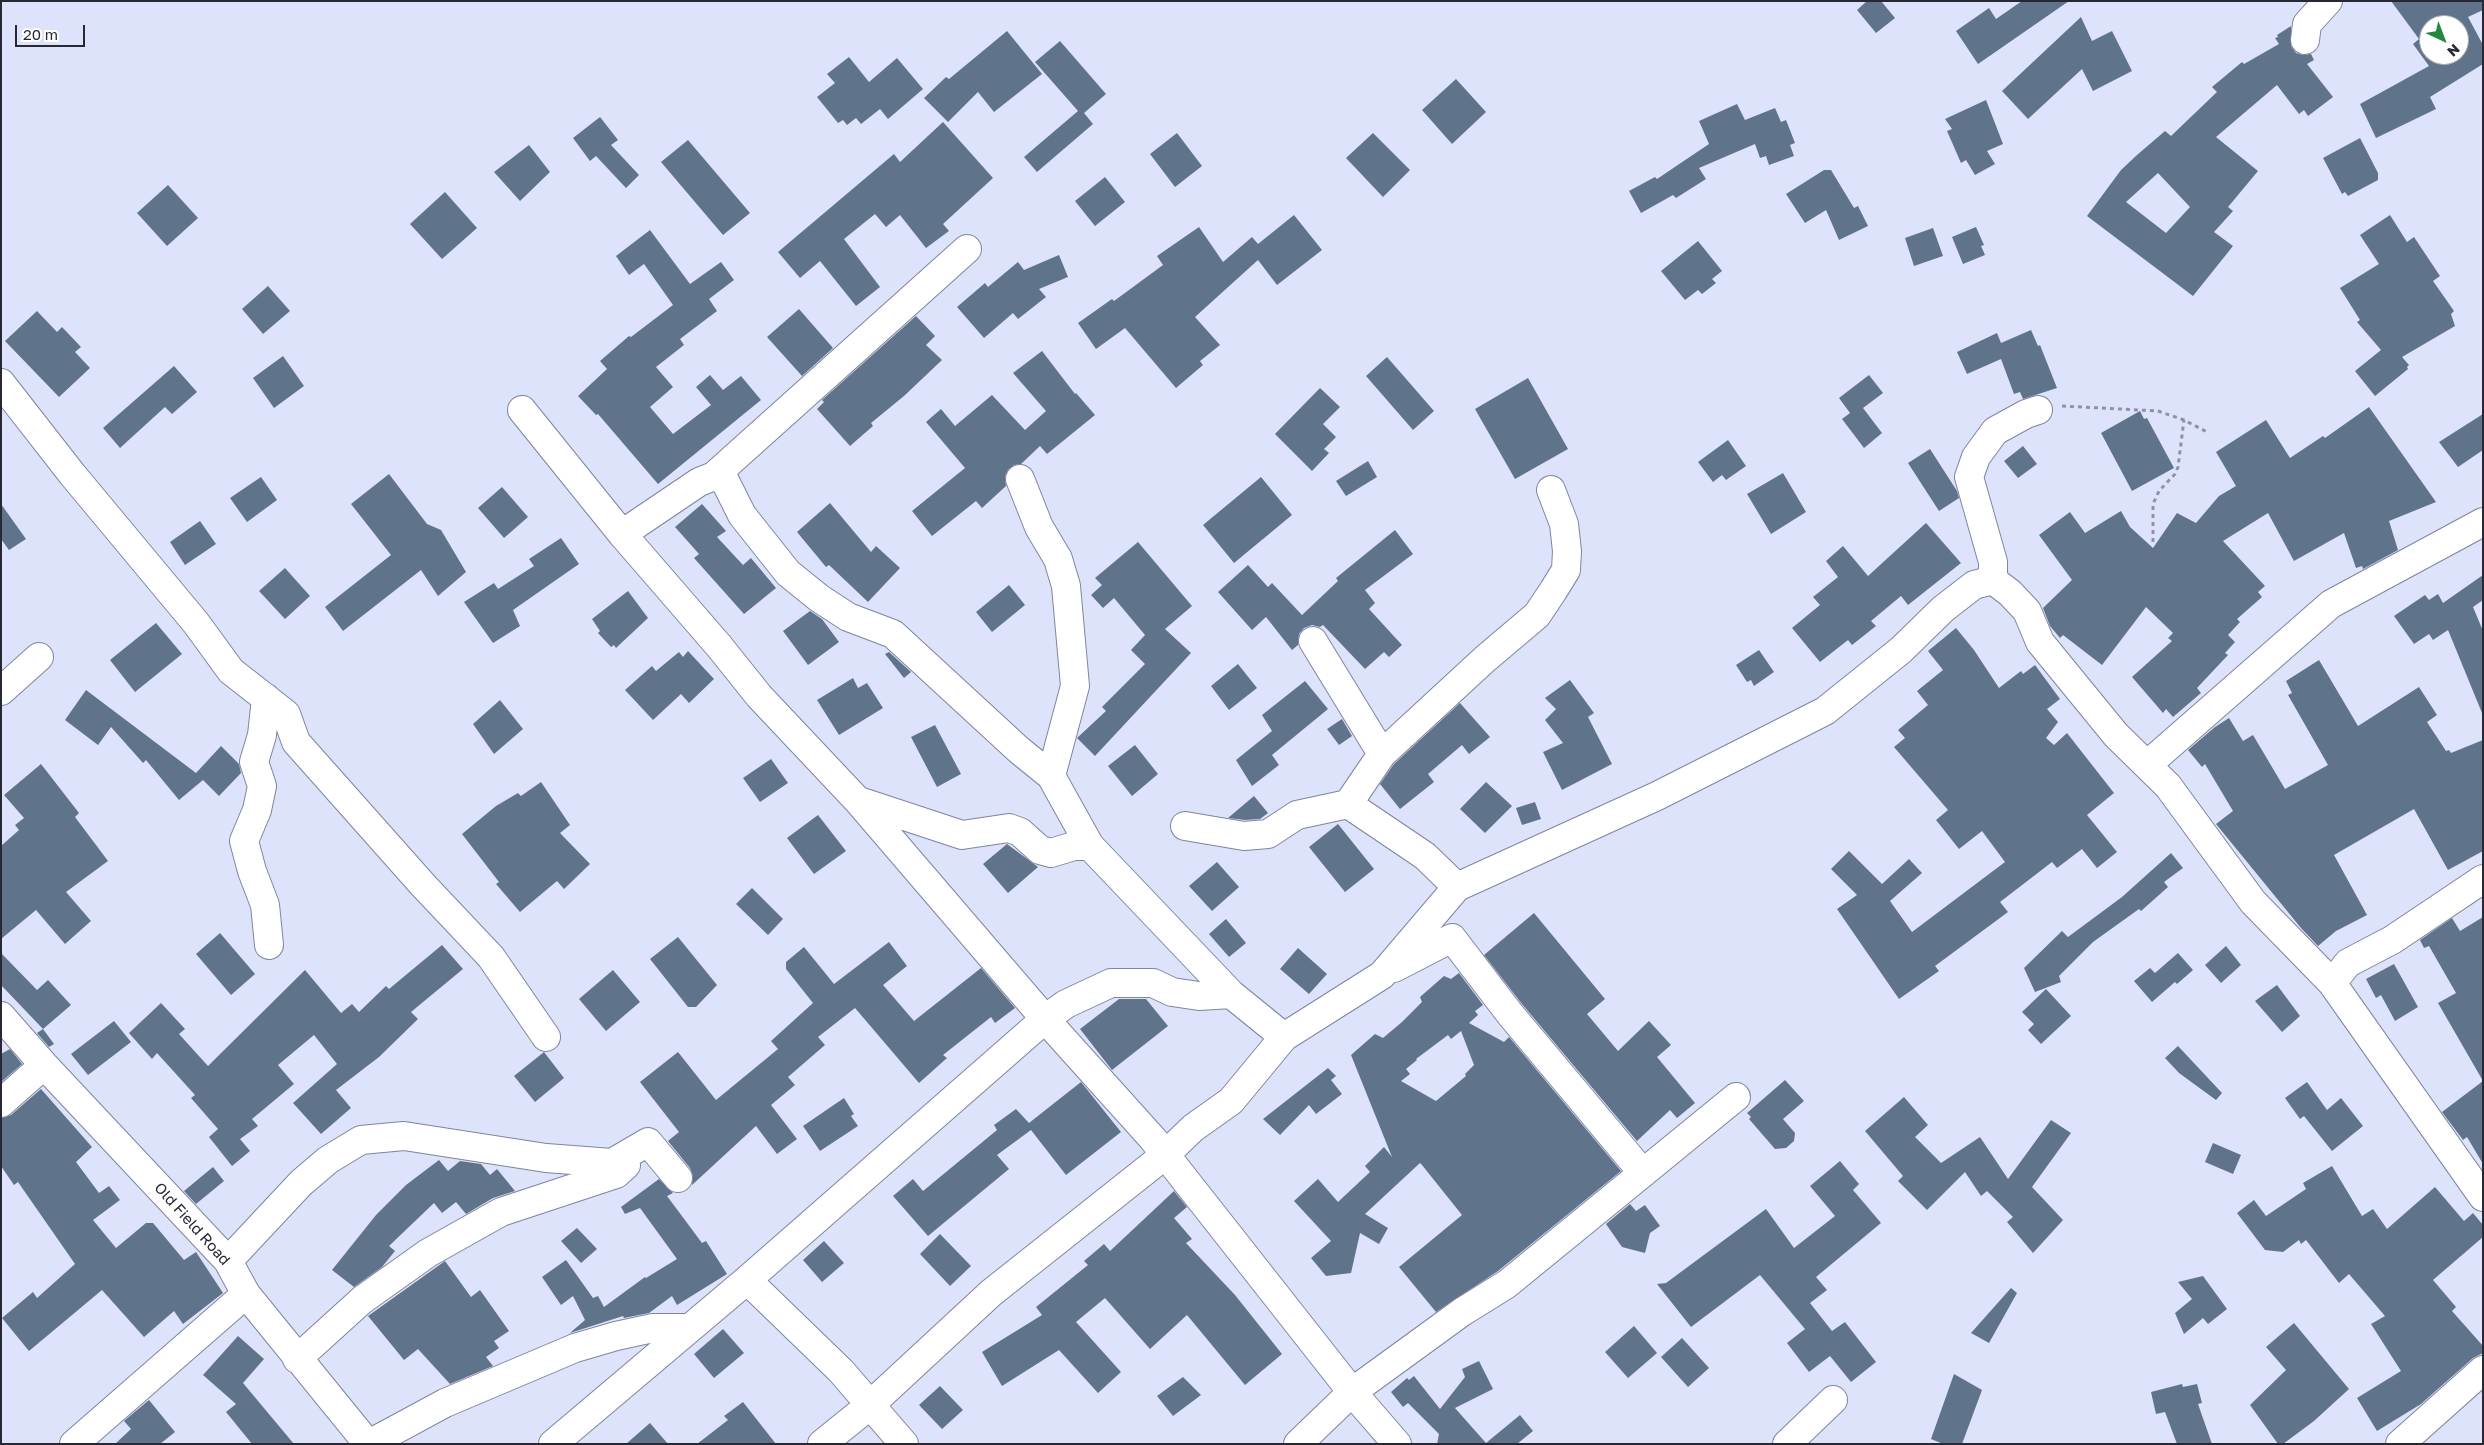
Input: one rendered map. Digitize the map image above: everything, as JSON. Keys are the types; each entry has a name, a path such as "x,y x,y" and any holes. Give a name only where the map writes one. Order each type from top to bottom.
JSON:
{"street":[{"path":"2305,40 2307,24 2328,1"},
{"path":"622,534 699,482 714,476 967,249"},
{"path":"1,383 72,474 196,623 231,671 286,714 296,742 410,872 491,958 546,1037"},
{"path":"522,410 622,534 719,646 759,696 858,801 1045,1019 1166,1155 1352,1392 1397,1444"},
{"path":"1992,580 1993,562 1969,477 1976,458 1995,431 2026,414 2038,410"},
{"path":"714,476 725,481 742,515 788,573 819,598 848,617 893,634 1019,750 1052,776 1090,846 1230,994 1284,1037"},
{"path":"1020,479 1039,527 1058,559 1066,586 1075,686 1052,776"},
{"path":"1185,826 1244,836 1268,834 1296,815 1348,804 1382,754 1485,659 1537,615 1553,591 1566,570 1567,551 1564,524 1551,490"},
{"path":"2147,764 2331,604 2483,522"},
{"path":"1992,580 2010,593 2027,611 2040,642 2116,735 2168,786 2252,902 2332,982 2483,1197"},
{"path":"1382,975 1457,886 1657,796 1825,712 1901,650 1943,609 1974,585 1992,580"},
{"path":"1313,641 1382,754"},
{"path":"1,691 38,657"},
{"path":"266,698 262,735 254,762 262,786 257,810 244,841 265,905 269,945"},
{"path":"858,801 962,835 1009,828 1020,832 1040,850 1051,852 1074,846 1090,846"},
{"path":"1348,804 1425,856 1457,886"},
{"path":"2332,982 2348,963 2392,940 2483,879"},
{"path":"822,1444 869,1406 990,1293 1166,1155 1194,1128 1231,1101 1284,1037 1382,975 1452,938 1510,1014 1642,1173"},
{"path":"553,1444 747,1280 1045,1019 1066,1004 1111,983 1154,983 1172,992 1199,996 1230,994"},
{"name":"Old Field Road","path":"1,1016 44,1065 228,1261 246,1294 297,1360 369,1444"},
{"path":"1,1103 44,1065"},
{"path":"1298,1444 1352,1392 1462,1312 1507,1284 1736,1097"},
{"path":"228,1261 302,1183 328,1160 361,1140 404,1136 546,1158 612,1163 648,1142"},
{"path":"648,1142 678,1178"},
{"path":"297,1360 362,1300 428,1253 501,1212 616,1174 648,1142"},
{"path":"747,1280 841,1372 904,1444"},
{"path":"74,1444 246,1294"},
{"path":"369,1444 445,1403 575,1348 653,1328 688,1328"},
{"path":"2400,1444 2483,1370"},
{"path":"1787,1444 1833,1400"}],"path":[{"path":"2038,410 2059,406 2158,411 2184,420 2209,433"},
{"path":"2153,542 2153,504 2159,491 2175,474 2178,467 2184,420"}],"building":[{"path":"1867,1 1881,1 1895,18 1876,33 1857,10"},
{"path":"2022,1 2069,1 1978,64 1956,31 1989,8 1996,19"},
{"path":"2391,1 2483,1 2483,10 2469,17 2469,15 2419,15 2419,39"},
{"path":"2081,17 2092,41 2112,31 2132,71 2093,91 2082,69 2028,119 2002,91"},
{"path":"2469,19 2483,45 2483,64 2430,97 2436,109 2376,138 2360,104 2429,66 2469,65"},
{"path":"2291,26 2291,46 2296,53 2303,55 2311,54 2314,60 2307,64 2333,97 2308,116 2304,110 2299,114 2277,85 2216,137 2258,171 2228,207 2233,211 2214,232 2233,246 2193,296 2087,216 2121,170 2165,131 2171,136 2217,92 2212,87 2242,62 2244,64 2279,44 2275,38 2278,37 2277,35","holes":["2158,173 2190,207 2166,233 2126,202"]},
{"path":"1007,31 1042,74 994,112 978,92 948,122 924,98 946,77 949,79"},
{"path":"2419,39 2419,52 2413,44"},
{"path":"1060,41 1106,94 1084,113 1093,124 1037,172 1024,157 1078,111 1035,62"},
{"path":"849,57 869,82 897,58 923,89 888,119 880,109 861,124 856,118 847,125 843,120 838,123 817,97 835,83 827,74"},
{"path":"1456,79 1486,112 1452,144 1422,110"},
{"path":"1986,100 2003,144 1987,151 1995,164 1975,175 1966,160 1961,163 1947,131 1952,129 1945,119"},
{"path":"1737,104 1745,120 1775,108 1781,122 1786,120 1795,143 1790,145 1794,156 1769,165 1766,156 1760,158 1755,144 1699,168 1706,179 1676,198 1673,195 1641,213 1629,191 1655,177 1657,179 1709,144 1699,121"},
{"path":"600,117 618,140 611,145 639,175 626,188 596,156 590,161 573,138"},
{"path":"943,122 993,178 943,224 949,231 926,248 900,215 886,227 875,214 844,239 880,287 856,306 820,261 800,278 778,252 894,154 900,162"},
{"path":"1177,133 1202,166 1175,187 1150,154"},
{"path":"1373,133 1410,170 1383,197 1346,158"},
{"path":"2360,138 2378,173 2378,180 2348,196 2345,192 2342,194 2323,158"},
{"path":"688,140 750,213 723,235 661,162"},
{"path":"529,145 550,172 520,201 494,172"},
{"path":"1824,170 1831,170 1854,208 1858,206 1868,226 1839,240 1826,210 1805,223 1786,194"},
{"path":"1105,177 1125,202 1095,226 1075,201"},
{"path":"168,185 198,218 167,246 137,213"},
{"path":"445,192 477,228 442,259 410,224"},
{"path":"1294,215 1322,250 1277,285 1258,260 1195,317 1220,345 1200,361 1203,365 1176,388 1125,328 1096,349 1078,323 1112,299 1114,301 1163,265 1157,256 1199,227 1223,262 1252,237 1258,244"},
{"path":"2390,215 2407,242 2414,237 2440,276 2433,281 2454,311 2451,314 2455,326 2402,357 2409,365 2408,369 2375,396 2355,371 2381,350 2357,322 2360,320 2340,288 2379,264 2360,235"},
{"path":"1976,227 1984,245 1981,246 1985,255 1963,264 1952,237"},
{"path":"1933,228 1943,256 1914,266 1905,238"},
{"path":"650,230 690,284 721,262 734,280 709,299 717,311 680,339 684,345 656,367 673,387 650,407 673,434 711,405 696,387 710,375 723,390 741,376 761,400 658,484 598,414 596,415 578,396 607,369 600,361 629,336 631,337 673,305 644,264 629,275 616,256"},
{"path":"1698,241 1722,271 1712,279 1716,283 1702,294 1698,290 1685,300 1661,271"},
{"path":"1059,255 1068,277 1039,289 1046,297 1018,319 1013,313 984,338 957,307 985,283 988,287 1018,262 1024,270"},
{"path":"268,286 290,311 263,334 242,309"},
{"path":"799,309 833,348 802,376 767,337"},
{"path":"37,311 57,332 62,327 81,347 75,352 90,368 59,397 5,341"},
{"path":"916,316 935,336 926,345 942,360 904,396 871,423 873,426 850,446 817,409 824,402 822,400"},
{"path":"2031,330 2038,346 2040,345 2057,388 2023,399 2020,392 2014,394 2001,359 1967,374 1957,352 1997,333 2001,343"},
{"path":"1042,351 1075,394 1095,415 1047,454 1040,446 1021,464 1014,465 1005,476 1006,486 982,508 976,501 932,536 912,511 965,468 926,422 941,409 955,426 992,395 1025,430 1046,411 1013,373"},
{"path":"283,356 304,386 274,408 253,378"},
{"path":"1387,357 1434,411 1413,430 1366,376"},
{"path":"174,366 197,392 172,414 165,407 120,448 103,428"},
{"path":"1869,375 1883,393 1863,408 1882,433 1864,448 1842,419 1850,413 1839,398"},
{"path":"1528,378 1568,449 1515,479 1475,409"},
{"path":"1320,388 1340,407 1323,424 1336,437 1324,449 1329,453 1312,471 1275,434"},
{"path":"2369,407 2436,502 2389,521 2398,550 2363,569 2362,566 2356,568 2344,533 2294,561 2268,513 2223,541 2265,586 2258,592 2262,597 2237,619 2240,622 2228,635 2235,642 2225,653 2228,655 2197,688 2201,693 2173,717 2166,709 2163,713 2132,677 2172,641 2168,638 2173,633 2146,607 2102,665 2063,635 2060,638 2050,626 2043,608 2072,580 2039,535 2070,512 2085,533 2121,511 2130,527 2153,548 2177,513 2196,523 2219,496 2236,486 2216,452 2266,420 2290,458 2323,436 2325,438"},
{"path":"2140,411 2144,419 2147,418 2174,468 2132,491 2101,433"},
{"path":"2483,414 2483,450 2458,467 2439,442"},
{"path":"1728,440 1746,466 1726,480 1722,475 1713,482 1698,462"},
{"path":"2023,446 2037,464 2018,478 2004,461"},
{"path":"1930,449 1957,491 1959,498 1939,511 1908,463"},
{"path":"1368,461 1377,477 1346,496 1336,481"},
{"path":"1783,473 1806,512 1771,534 1747,494"},
{"path":"389,474 427,524 441,530 466,572 438,596 421,570 343,631 325,607 391,555 351,504"},
{"path":"261,477 277,500 247,522 230,498"},
{"path":"1261,477 1292,515 1234,563 1203,525"},
{"path":"502,487 528,517 504,538 478,508"},
{"path":"830,503 871,552 876,546 900,568 868,602 829,565 826,567 797,532"},
{"path":"1,504 26,539 9,550 1,539"},
{"path":"702,504 726,531 717,537 743,565 751,558 776,588 744,614 694,558 699,554 675,527"},
{"path":"200,521 216,544 185,565 170,542"},
{"path":"1926,523 1961,563 1908,605 1901,596 1871,621 1876,626 1852,645 1848,640 1820,662 1792,628 1820,605 1813,597 1838,577 1826,561 1843,546 1868,576"},
{"path":"1395,530 1413,554 1365,590 1375,603 1369,609 1402,645 1389,657 1384,652 1365,669 1323,625 1320,627 1312,625 1304,628 1299,634 1298,645 1292,650 1266,617 1252,630 1218,592 1248,565 1268,587 1272,583 1302,615 1338,581 1336,578"},
{"path":"561,538 579,564 513,610 520,626 493,643 464,602 494,583 498,589 534,566 529,559"},
{"path":"1138,542 1192,606 1165,629 1191,653 1095,756 1077,738 1106,711 1102,707 1145,664 1131,650 1145,635 1114,598 1103,608 1091,595 1102,585 1095,578"},
{"path":"285,568 310,596 285,619 259,591"},
{"path":"2483,575 2483,600 2473,607 2483,631 2482,713 2448,630 2433,640 2429,634 2414,644 2394,616 2425,595 2429,600 2438,594 2443,603"},
{"path":"1009,585 1025,605 992,632 976,612"},
{"path":"628,591 648,618 616,648 614,645 611,647 598,633 600,631 592,619"},
{"path":"810,611 822,619 839,642 808,665 783,631"},
{"path":"156,623 182,654 135,692 110,660"},
{"path":"1956,628 1974,650 1999,688 2021,671 2023,674 2035,665 2060,699 2047,709 2058,722 2046,738 2054,745 2067,733 2114,793 2087,815 2117,852 2097,868 2082,849 2057,868 2052,862 2000,902 2008,912 1935,966 1939,971 1899,999 1837,909 1857,895 1831,869 1849,851 1882,884 1909,859 1922,873 1890,901 1912,932 2005,862 1982,831 1959,849 1936,820 1948,810 1894,747 1905,738 1898,730 1928,705 1917,691 1943,670 1928,651"},
{"path":"1759,650 1774,672 1754,686 1751,680 1747,682 1736,665"},
{"path":"688,651 714,679 689,703 681,694 653,720 625,690 652,666 656,671 679,652 683,657"},
{"path":"889,652 911,672 904,678 885,654"},
{"path":"2319,660 2358,726 2419,687 2437,715 2427,722 2446,751 2449,750 2451,753 2483,740 2483,851 2448,870 2414,809 2334,855 2367,915 2336,931 2318,946 2216,824 2233,811 2205,764 2202,767 2188,750 2215,727 2229,718 2243,741 2253,735 2285,789 2328,765 2288,695 2292,693 2286,681"},
{"path":"1238,664 1257,688 1229,710 1211,686"},
{"path":"853,678 858,688 867,683 883,708 839,735 817,700"},
{"path":"1570,680 1594,713 1588,717 1612,764 1562,790 1543,752 1563,743 1545,720 1556,709 1545,698"},
{"path":"1305,681 1328,709 1272,755 1279,765 1252,786 1236,760 1272,731 1262,715"},
{"path":"86,690 196,773 221,746 239,764 241,773 219,796 203,780 179,800 146,760 143,763 111,727 98,745 65,720"},
{"path":"500,700 523,729 494,754 473,724"},
{"path":"1460,703 1490,737 1469,754 1462,745 1428,774 1434,782 1400,809 1380,784 1394,764"},
{"path":"1342,719 1352,736 1339,745 1327,729"},
{"path":"935,725 961,774 937,787 911,737"},
{"path":"1135,745 1158,774 1132,796 1108,766"},
{"path":"771,759 788,783 760,802 743,778"},
{"path":"41,764 79,813 75,817 108,861 66,892 91,921 65,944 36,910 1,939 1,846 19,830 15,825 24,818 4,795"},
{"path":"541,782 570,825 560,833 590,864 564,889 557,881 520,912 496,884 499,882 462,834 496,806 518,793 521,796"},
{"path":"1486,782 1512,806 1485,833 1460,809"},
{"path":"1254,796 1268,813 1260,819 1228,818"},
{"path":"1535,802 1541,819 1522,825 1516,808"},
{"path":"818,815 846,851 814,874 787,838"},
{"path":"1338,824 1374,869 1345,892 1309,847"},
{"path":"1007,844 1038,867 1008,893 983,864"},
{"path":"2171,853 2183,868 2164,882 2168,887 2141,911 2139,909 2093,942 2059,976 2061,982 2035,992 2024,968 2062,931 2068,937 2122,897"},
{"path":"1217,862 1239,887 1212,911 1189,886"},
{"path":"752,888 783,919 768,935 736,904"},
{"path":"1534,913 1605,999 1587,1014 1618,1051 1649,1021 1671,1045 1657,1057 1695,1103 1677,1118 1670,1110 1637,1141 1522,1004 1484,955"},
{"path":"2483,917 2483,1081 2438,1003 2456,993 2429,946 2424,948 2420,940 2452,918 2460,931"},
{"path":"1226,919 1246,943 1229,957 1209,934"},
{"path":"220,933 255,974 231,995 196,954"},
{"path":"678,937 717,985 696,1007 688,1007 650,959"},
{"path":"889,942 907,966 883,985 914,1021 981,968 1015,1008 995,1023 991,1017 943,1055 947,1058 919,1083 855,1008 818,1037 825,1045 788,1077 795,1085 771,1105 797,1139 777,1154 756,1126 692,1185 693,1176 690,1168 668,1141 679,1132 640,1082 678,1052 716,1100 778,1049 771,1041 813,1003 786,969 786,962 804,947 834,984"},
{"path":"442,945 463,969 411,1012 418,1019 379,1057 336,1090 351,1108 321,1134 293,1103 337,1064 314,1035 278,1065 294,1084 252,1119 258,1126 240,1139 250,1151 232,1166 209,1137 218,1129 191,1098 195,1095 157,1053 152,1059 129,1033 161,1003 185,1029 179,1034 208,1066 305,970 341,1013 352,1004 359,1012 386,986 389,989"},
{"path":"2226,946 2241,965 2221,983 2205,965"},
{"path":"1298,948 1327,974 1309,994 1280,969"},
{"path":"1,953 37,990 48,980 71,1005 43,1029 1,985"},
{"path":"2178,953 2193,970 2177,984 2175,982 2152,1002 2134,981 2150,968 2155,973"},
{"path":"2394,964 2418,1007 2395,1021 2381,995 2376,998 2366,979"},
{"path":"613,970 640,1002 606,1031 579,999"},
{"path":"1459,973 1483,1005 1475,1011 1478,1015 1469,1023 1504,1042 1509,1037 1621,1171 1498,1271 1436,1312 1399,1267 1462,1215 1420,1163 1365,1214 1388,1228 1379,1244 1360,1233 1351,1273 1326,1276 1311,1258 1331,1241 1294,1201 1318,1179 1338,1202 1370,1172 1365,1166 1384,1147 1392,1157 1351,1055 1375,1034 1383,1038 1402,1022 1422,1002 1420,997 1444,976 1451,979","holes":["1461,1031 1474,1065 1465,1074 1466,1076 1436,1101 1401,1081 1410,1074 1406,1069 1416,1059 1448,1035 1451,1039"]},
{"path":"2277,985 2300,1016 2282,1032 2255,1001"},
{"path":"2046,989 2071,1016 2041,1044 2028,1030 2034,1024 2022,1012"},
{"path":"1119,999 1146,999 1168,1026 1112,1070 1080,1029"},
{"path":"114,1021 131,1042 88,1075 71,1054"},
{"path":"43,1029 54,1044 49,1047 37,1033"},
{"path":"2178,1046 2222,1093 2216,1100 2179,1073 2165,1058"},
{"path":"10,1049 22,1064 1,1082 1,1054"},
{"path":"544,1052 564,1078 535,1102 514,1076"},
{"path":"1328,1068 1336,1076 1331,1080 1342,1094 1316,1114 1309,1105 1280,1135 1263,1119"},
{"path":"1785,1080 1804,1101 1783,1119 1795,1133 1794,1141 1786,1148 1775,1149 1749,1119 1751,1117 1747,1113"},
{"path":"2483,1081 2483,1164 2467,1137 2463,1140 2442,1112"},
{"path":"1081,1082 1121,1132 1066,1175 1031,1130 997,1155 1009,1169 928,1236 893,1196 913,1179 923,1191 997,1130 994,1125 1016,1109 1029,1123"},
{"path":"2307,1082 2327,1110 2341,1098 2363,1126 2332,1151 2304,1116 2300,1119 2285,1098"},
{"path":"41,1089 92,1147 76,1162 99,1193 109,1186 120,1200 93,1220 116,1248 146,1223 153,1223 184,1260 196,1252 223,1293 183,1324 174,1311 144,1337 102,1290 29,1351 2,1318 33,1292 37,1298 75,1264 18,1182 14,1185 1,1166 1,1118 11,1115"},
{"path":"1904,1097 1928,1125 1915,1137 1941,1163 1980,1137 2008,1179 2051,1120 2071,1133 2032,1187 2063,1220 2033,1253 2007,1222 2013,1217 1987,1191 1981,1196 1965,1172 1927,1210 1898,1181 1903,1176 1865,1131"},
{"path":"844,1098 854,1114 851,1116 858,1126 820,1151 803,1126"},
{"path":"2213,1143 2241,1155 2233,1174 2205,1162"},
{"path":"439,1160 448,1171 460,1161 481,1164 490,1175 497,1169 515,1191 493,1198 466,1214 456,1202 442,1213 434,1203 389,1246 395,1251 382,1267 354,1287 332,1270 376,1215 406,1185"},
{"path":"1840,1161 1859,1184 1853,1190 1881,1223 1816,1277 1827,1290 1810,1303 1832,1331 1845,1322 1876,1362 1851,1382 1830,1356 1809,1372 1787,1343 1805,1329 1760,1275 1691,1327 1657,1284 1666,1283 1766,1209 1794,1248 1835,1216 1810,1186"},
{"path":"2332,1166 2362,1216 2373,1209 2387,1229 2435,1187 2464,1221 2473,1213 2483,1225 2483,1237 2433,1280 2456,1307 2452,1311 2483,1346 2483,1353 2473,1358 2421,1404 2377,1431 2357,1398 2401,1371 2371,1324 2385,1316 2349,1274 2339,1283 2306,1240 2301,1244 2299,1240 2283,1252 2265,1250 2237,1213 2254,1200 2266,1216 2306,1189 2303,1183"},
{"path":"213,1167 224,1181 196,1204 184,1191"},
{"path":"659,1179 673,1193 667,1196 702,1243 706,1241 727,1274 677,1305 672,1296 649,1313 624,1318 623,1316 570,1333 585,1320 573,1296 561,1305 542,1277 566,1260 593,1298 598,1296 604,1307 645,1277 677,1259 640,1208 625,1214 621,1207"},
{"path":"1174,1191 1187,1207 1174,1218 1192,1239 1186,1243 1235,1295 1282,1354 1245,1385 1187,1315 1150,1349 1105,1298 1076,1322 1121,1372 1098,1393 1059,1350 1002,1386 982,1352 1042,1315 1036,1307 1088,1265 1084,1261 1104,1244 1110,1251"},
{"path":"1630,1204 1636,1211 1645,1205 1660,1226 1650,1233 1645,1253 1622,1247 1606,1224"},
{"path":"577,1228 597,1249 581,1263 561,1241"},
{"path":"940,1234 971,1266 950,1286 920,1254"},
{"path":"824,1241 844,1263 822,1282 803,1260"},
{"path":"445,1261 471,1297 480,1290 509,1331 494,1341 499,1348 486,1357 493,1366 450,1384 418,1349 404,1360 368,1316"},
{"path":"2203,1276 2227,1309 2208,1324 2203,1318 2184,1334 2175,1313 2192,1299 2178,1282"},
{"path":"2011,1288 2017,1293 1989,1343 1971,1333"},
{"path":"2294,1323 2349,1389 2314,1421 2283,1444 2278,1444 2250,1405 2286,1370 2266,1347"},
{"path":"1634,1326 1657,1353 1628,1378 1605,1352"},
{"path":"723,1329 744,1353 714,1378 694,1354"},
{"path":"238,1336 264,1359 243,1383 294,1444 252,1444 226,1412 236,1404 203,1375"},
{"path":"1682,1338 1709,1368 1688,1387 1661,1357"},
{"path":"1479,1361 1493,1389 1455,1408 1486,1443 1520,1415 1533,1431 1517,1444 1437,1444 1439,1434 1408,1403 1403,1407 1391,1392 1407,1378 1409,1380 1414,1376 1440,1409 1465,1377 1462,1369"},
{"path":"1954,1374 1982,1390 1962,1444 1943,1444 1931,1439"},
{"path":"1183,1377 1201,1395 1173,1416 1157,1396"},
{"path":"2182,1384 2183,1387 2197,1384 2202,1403 2198,1404 2212,1444 2177,1444 2165,1412 2156,1414 2151,1392"},
{"path":"940,1386 963,1410 942,1429 919,1405"},
{"path":"149,1400 175,1432 160,1444 115,1444 131,1429 124,1421"},
{"path":"743,1402 776,1444 697,1444 728,1420 724,1416"},
{"path":"650,1423 668,1444 626,1444"}]}
